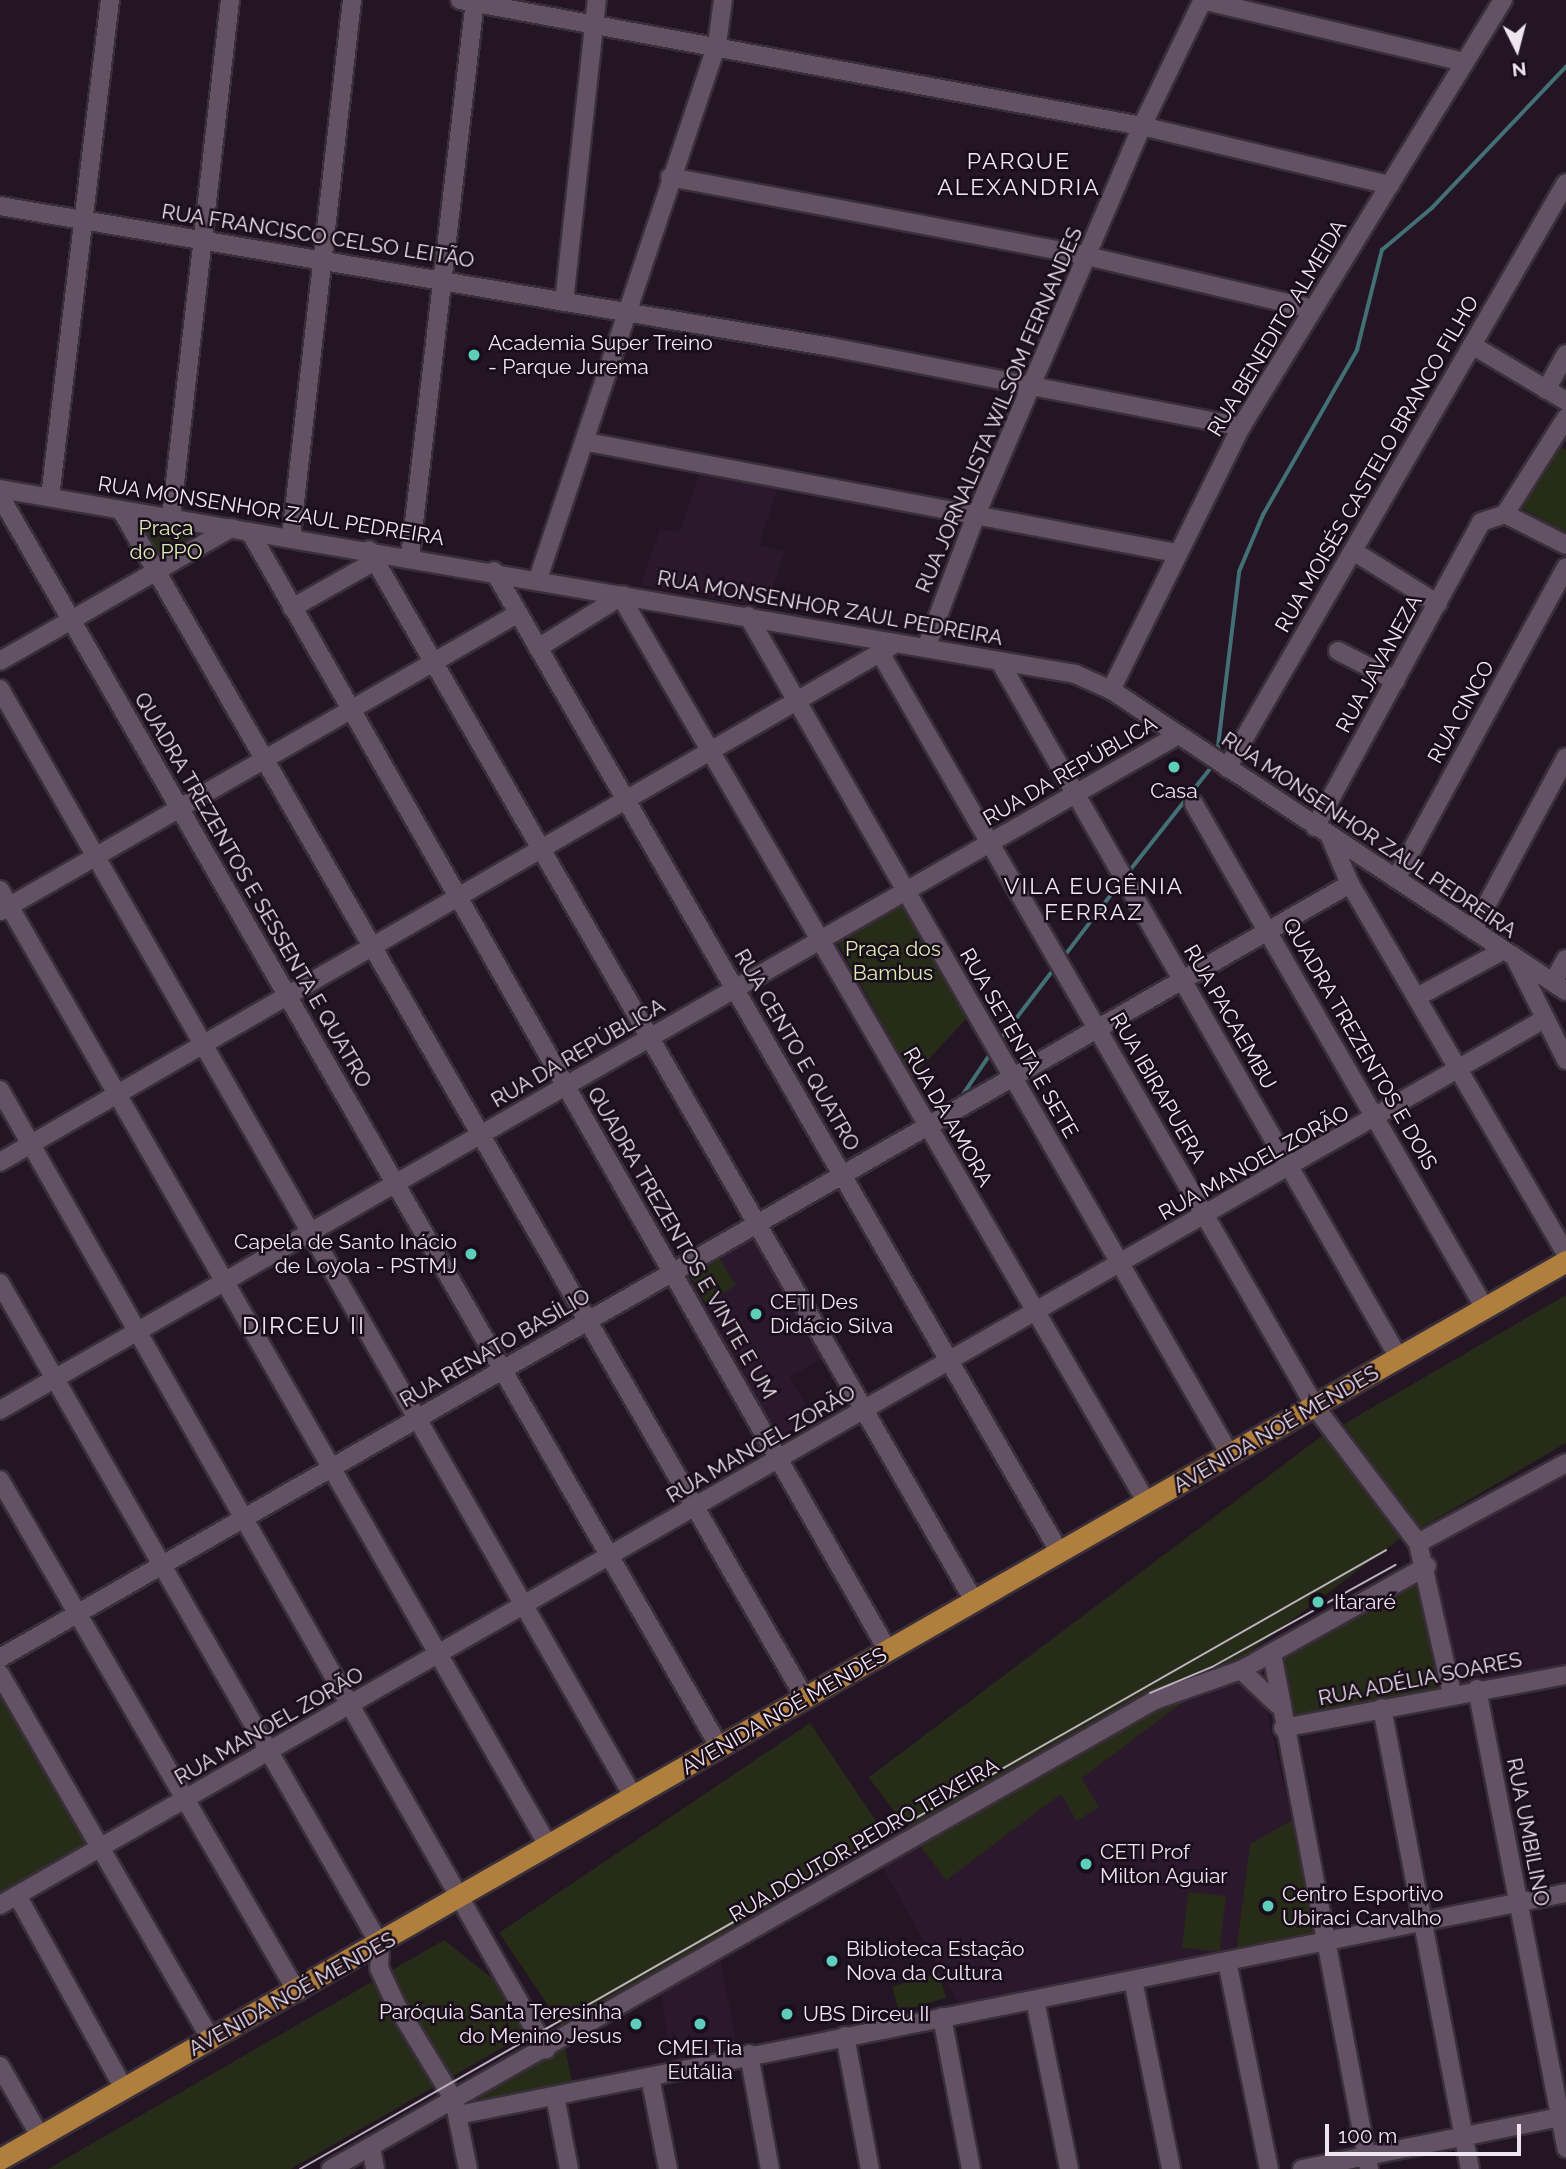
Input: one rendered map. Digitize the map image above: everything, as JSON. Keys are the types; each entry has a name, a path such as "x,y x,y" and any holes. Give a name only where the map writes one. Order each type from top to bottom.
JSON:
{"main road":[{"name":"AVENIDA NOÉ MENDES","path":"0,2159 380,1945 974,1601 1316,1408 1483,1307 1566,1261"}],"street":[{"path":"50,497 87,221 110,0"},
{"path":"170,518 230,0"},
{"path":"291,537 352,0"},
{"path":"564,302 597,0"},
{"path":"538,579 587,442 670,177 718,44 723,0"},
{"path":"1203,0 1465,62"},
{"name":"RUA JORNALISTA WILSOM FERNANDES","path":"926,648 976,515 1034,385 1142,126 1203,0"},
{"name":"RUA BENEDITO ALMEIDA","path":"1111,690 1176,553 1241,427 1309,309 1390,184 1503,0"},
{"path":"410,557 470,1 718,44 1142,126 1390,184"},
{"path":"670,177 1087,257 1309,309"},
{"name":"RUA MOISÉS CASTELO BRANCO FILHO","path":"1219,763 1353,551 1566,183"},
{"name":"RUA FRANCISCO CELSO LEITÃO","path":"0,206 442,279 1034,385 1241,427"},
{"path":"1472,345 1566,401"},
{"path":"1546,390 1566,354"},
{"path":"1566,418 1505,514 1566,545"},
{"path":"587,442 1176,553"},
{"name":"RUA MONSENHOR ZAUL PEDREIRA","path":"0,489 291,537 372,556 410,557 494,571 622,596 1075,674 1111,690 1331,839 1560,987"},
{"name":"QUADRA TREZENTOS E SESSENTA E QUATRO","path":"0,496 720,1748"},
{"path":"121,510 806,1698"},
{"name":"RUA JAVANEZA","path":"1315,827 1481,522 1505,514"},
{"path":"0,661 231,528"},
{"name":"QUADRA TREZENTOS E VINTE E UM","path":"250,532 349,711 888,1651"},
{"path":"1353,551 1438,604"},
{"path":"292,608 372,556 974,1601"},
{"name":"RUA CINCO","path":"1396,879 1566,567"},
{"name":"RUA CENTO E QUATRO","path":"494,571 1060,1553"},
{"path":"538,648 622,596"},
{"name":"RUA DA AMORA","path":"622,596 1147,1503"},
{"path":"517,614 96,858 3,902 225,1281 549,1847"},
{"name":"RUA SETENTA E SETE","path":"748,616 1230,1455"},
{"path":"0,1162 882,656 894,642"},
{"path":"1338,651 1396,681"},
{"name":"RUA IBIRAPUERA","path":"882,656 1316,1408 1418,1543 1427,1566 1452,1694"},
{"name":"RUA PACAEMBU","path":"1000,662 1399,1358"},
{"path":"0,689 634,1798"},
{"name":"RUA DA REPÚBLICA","path":"0,1410 1178,735"},
{"path":"1473,930 1566,757"},
{"name":"QUADRA TREZENTOS E DOIS","path":"1194,804 1270,931 1483,1307"},
{"path":"1331,839 1350,884 1566,1254"},
{"name":"RUA RENATO BASÍLIO","path":"0,1658 1350,884"},
{"path":"1417,997 1509,956 1566,1060"},
{"path":"1560,987 1566,958"},
{"name":"RUA MANOEL ZORÃO","path":"0,1905 1376,1120 1543,1020"},
{"path":"0,1090 355,1704 545,2049"},
{"path":"0,1283 380,1945 379,1968 395,2003 456,2108 468,2169"},
{"path":"1418,1543 1566,1463"},
{"path":"0,1480 187,1798 297,1992"},
{"name":"RUA DOUTOR PEDRO TEIXEIRA","path":"331,2169 371,2146 456,2108 545,2049 1155,1700 1241,1670 1427,1566"},
{"path":"1272,1653 1278,1705 1328,1941 1368,2163"},
{"path":"1241,1670 1278,1705"},
{"path":"0,1674 211,2040"},
{"name":"RUA ADÉLIA SOARES","path":"1283,1728 1477,1689 1566,1675"},
{"name":"RUA UMBILINO","path":"1477,1689 1563,2117 1566,2148"},
{"path":"1382,1708 1470,2169"},
{"path":"456,2108 555,2096 749,2054 1035,2000 1566,1893"},
{"path":"16,1895 124,2088"},
{"path":"1227,1961 1269,2169"},
{"path":"1133,1980 1171,2169"},
{"path":"1035,2000 1069,2169"},
{"path":"942,2017 971,2169"},
{"path":"845,2036 870,2169"},
{"path":"749,2054 770,2169"},
{"path":"0,2066 40,2136"},
{"path":"650,2077 668,2169"},
{"path":"555,2096 569,2169"},
{"path":"1302,2169 1368,2163 1464,2137 1563,2117"},
{"path":"371,2146 375,2169"}],"shaded area":[{"path":"699,475 778,487 759,546 785,551 769,599 757,598 755,606 641,585 660,529 680,532"},
{"name":"CETI Des Didácio Silva","path":"756,1234 828,1355 790,1377 818,1426 784,1445 686,1274"},
{"path":"1566,1463 1566,1675 1452,1694 1418,1543"},
{"path":"1226,1680 1238,1681 1266,1708 1292,1820 1250,1844 1236,1952 960,2006 882,1866 1185,1692"},
{"name":"CMEI Tia Eutália","path":"720,1958 738,2049 671,2064 661,1992"}],"green space":[{"path":"1556,444 1566,450 1566,533 1521,508"},
{"name":"Praça do PPO","path":"121,510 231,528 158,571"},
{"name":"Praça dos Bambus","path":"903,899 967,1018 912,1077 838,943"},
{"path":"720,1259 736,1286 706,1304 690,1277"},
{"path":"1566,1295 1566,1443 1419,1529 1344,1424"},
{"path":"1323,1435 1401,1538 946,1880 869,1777"},
{"path":"1421,1576 1444,1691 1296,1720 1282,1654"},
{"path":"0,1694 86,1843 0,1893"},
{"path":"810,1723 882,1830 571,2040 499,1933"},
{"path":"1076,1768 1099,1808 1076,1821 1053,1781"},
{"path":"1292,1820 1315,1935 1236,1952 1250,1844"},
{"path":"1188,1892 1226,1896 1220,1952 1182,1948"},
{"path":"444,1940 492,1978 528,2033 291,2169 48,2169"},
{"path":"939,1973 946,1998 899,2011 892,1987"},
{"path":"565,2047 572,2082 481,2102 480,2096"}],"waterway":[{"path":"1217,755 1239,572 1263,515 1357,350 1382,250 1432,208 1566,67"},
{"path":"1127,874 1213,765"},
{"path":"1063,958 1120,883"},
{"path":"999,1041 1054,969"},
{"path":"960,1099 991,1053"}],"tram line":[{"path":"300,2169 1386,1550"},
{"path":"1150,1693 1212,1667 1395,1565"}],"place":[{"name":"Academia Super Treino - Parque Jurema","path":"474,355"},
{"name":"Casa","path":"1174,767"},
{"name":"Capela de Santo Inácio de Loyola - PSTMJ","path":"471,1254"},
{"name":"CETI Des Didácio Silva","path":"756,1314"},
{"name":"Itararé","path":"1318,1602"},
{"name":"CETI Prof Milton Aguiar","path":"1086,1864"},
{"name":"Centro Esportivo Ubiraci Carvalho","path":"1268,1906"},
{"name":"Biblioteca Estação Nova da Cultura","path":"832,1961"},
{"name":"UBS Dirceu II","path":"787,2014"},
{"name":"Paróquia Santa Teresinha do Menino Jesus","path":"636,2024"},
{"name":"CMEI Tia Eutália","path":"700,2024"}],"district":[{"name":"PARQUE ALEXANDRIA","path":"1019,174"},
{"name":"VILA EUGÊNIA FERRAZ","path":"1094,899"},
{"name":"DIRCEU II","path":"304,1326"}]}
